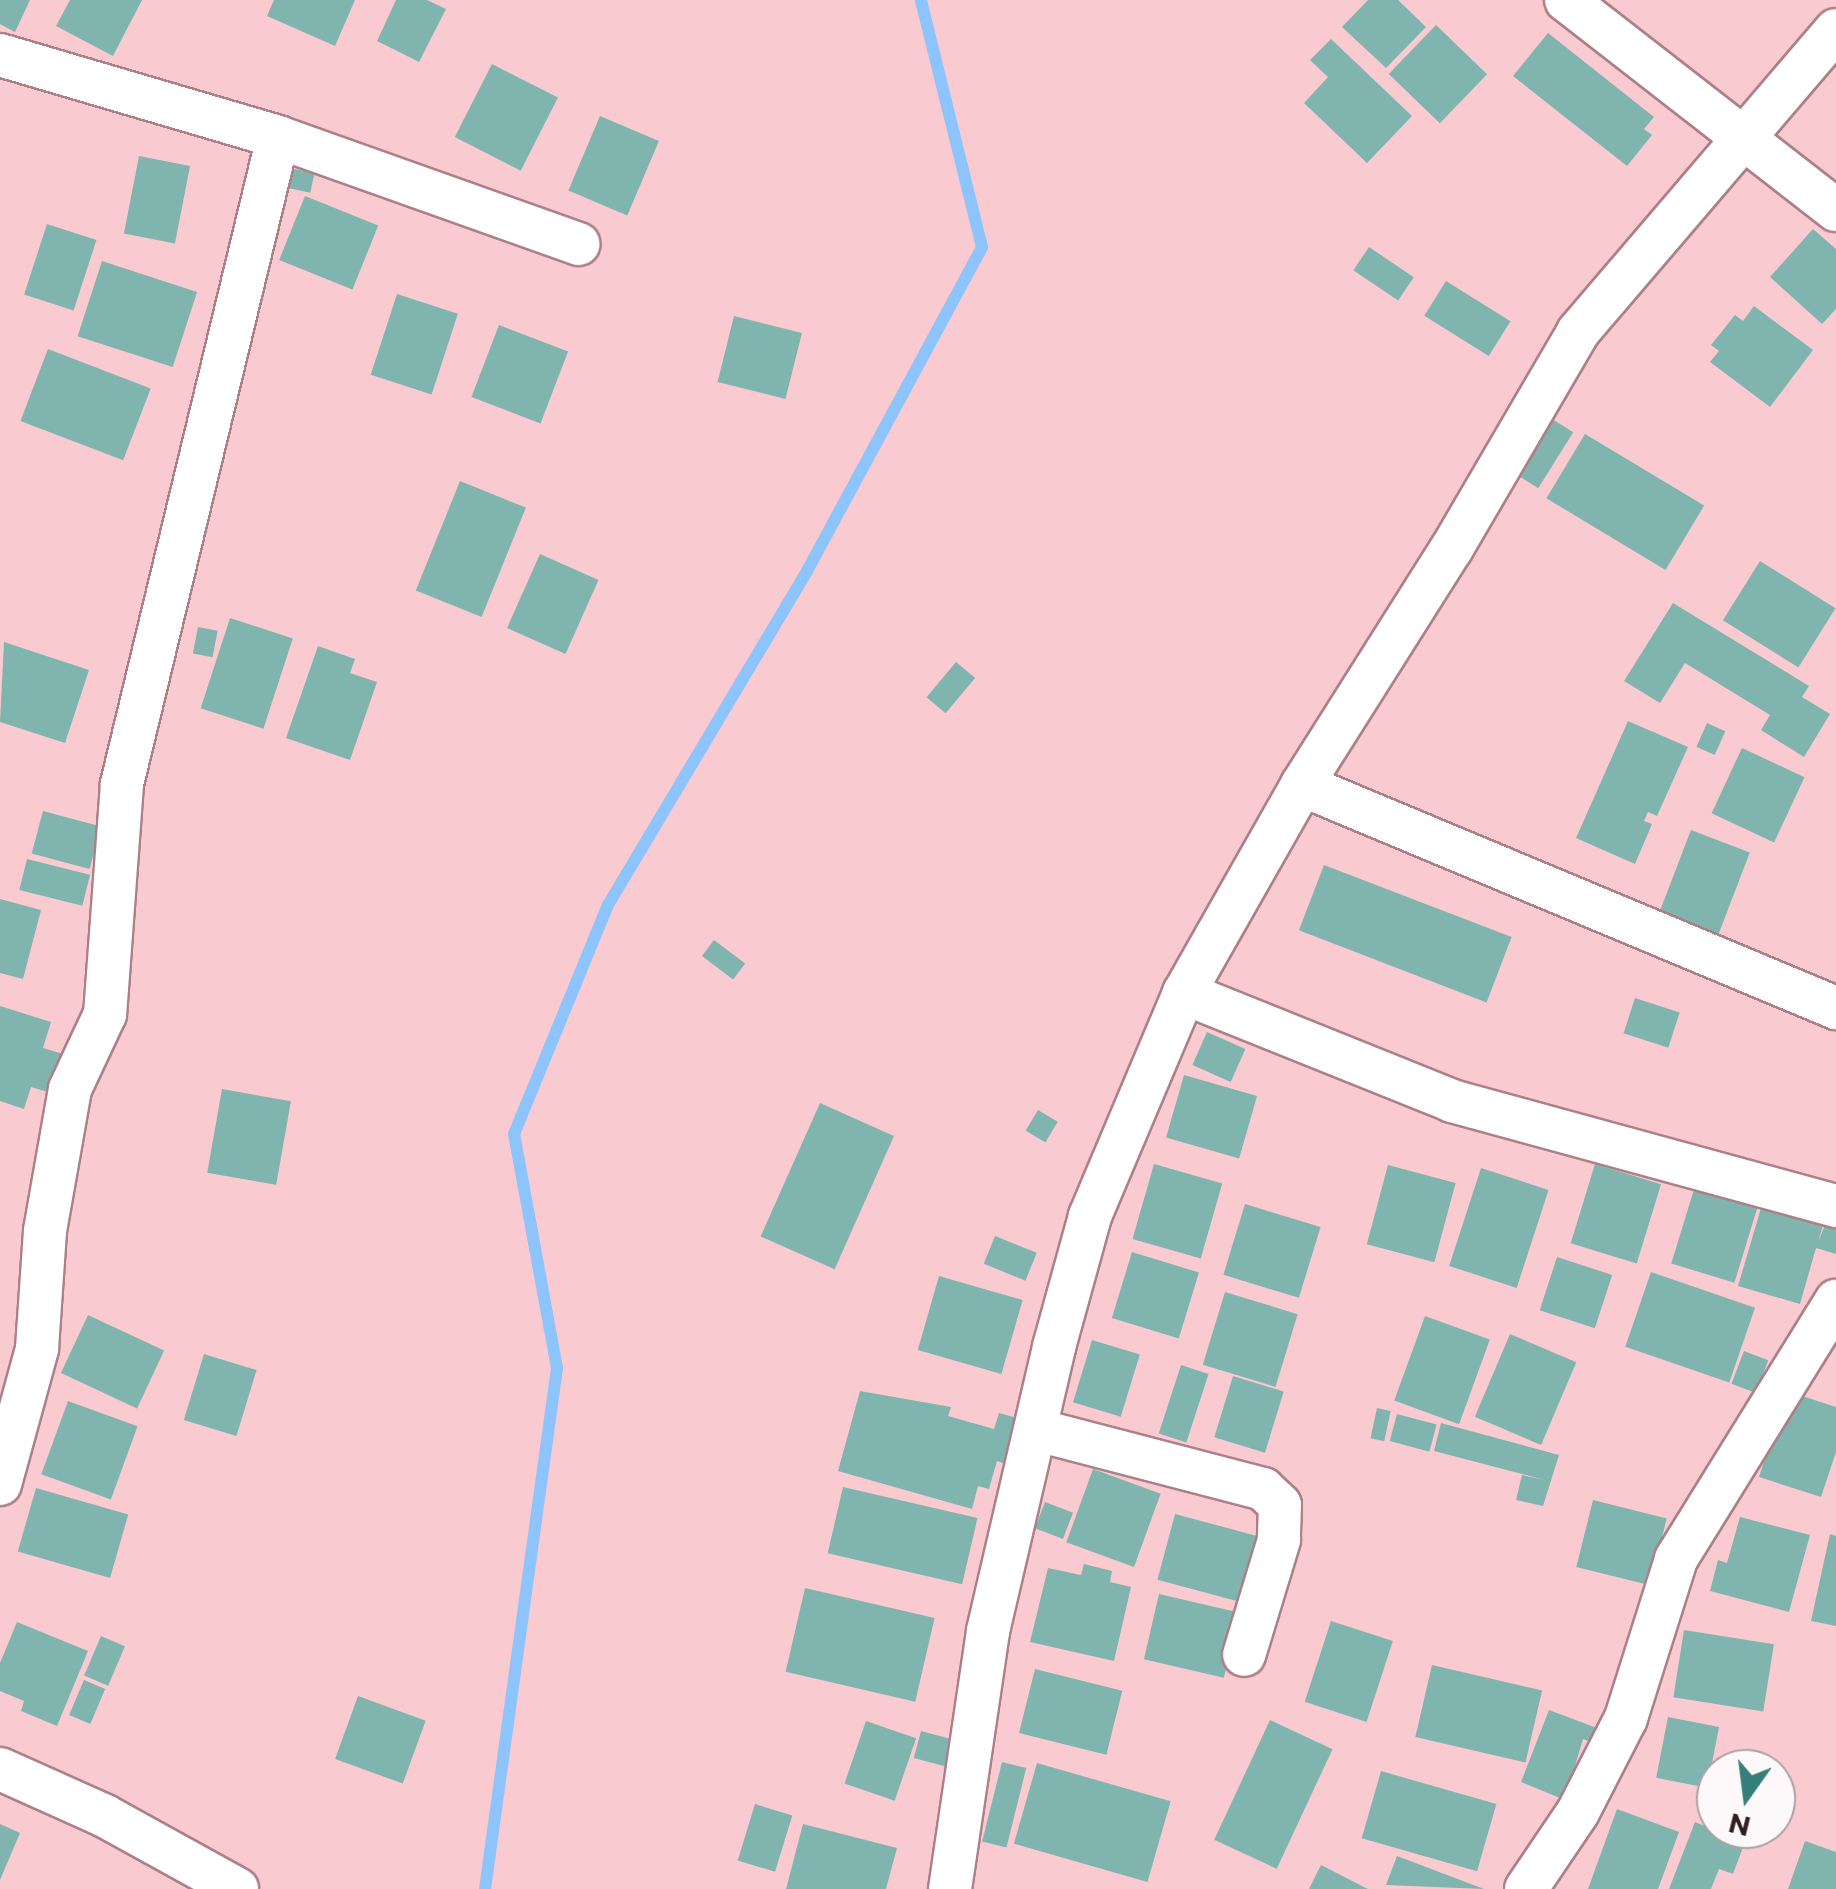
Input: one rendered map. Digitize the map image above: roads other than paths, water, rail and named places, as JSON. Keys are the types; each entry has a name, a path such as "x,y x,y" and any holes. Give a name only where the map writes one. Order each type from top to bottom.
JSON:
{"street":[{"path":"1566,0 1836,210"},
{"path":"950,1889 988,1630 1090,1216 1184,992 1302,785 1452,548 1578,332 1836,30"},
{"path":"0,55 278,137 580,244"},
{"path":"0,1484 37,1349 44,1231 70,1089 108,997 122,784 278,137"},
{"path":"1302,785 1836,1008"},
{"path":"1184,992 1452,1101 1836,1206"},
{"path":"1526,1889 1578,1812 1626,1718 1676,1558 1836,1301"},
{"path":"1037,1430 1263,1489 1280,1504 1279,1540 1244,1655"},
{"path":"0,1769 106,1816 236,1889"}],"waterway":[{"path":"485,1889 557,1368 514,1134 608,905 807,571 982,247 921,0"}]}
